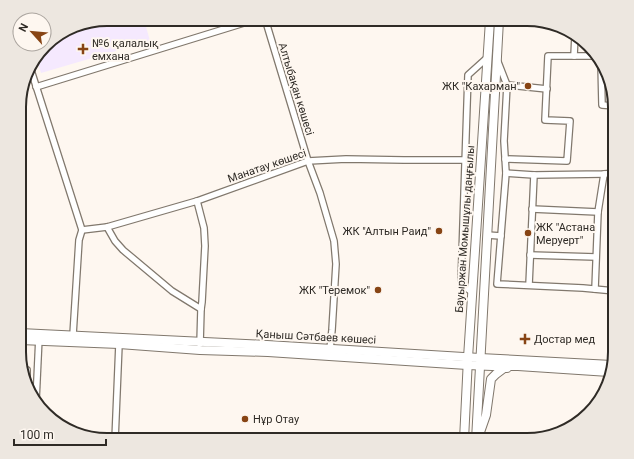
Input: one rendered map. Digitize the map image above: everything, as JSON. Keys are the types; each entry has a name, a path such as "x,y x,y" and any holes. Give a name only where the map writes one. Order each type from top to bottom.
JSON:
{"main road":[{"name":"Бауыржан Момышұлы даңғылы","path":"464,433 490,26"},
{"name":"Бауыржан Момышұлы даңғылы","path":"477,433 499,26"},
{"name":"Қаныш Сәтбаев көшесі","path":"26,334 39,337 119,344 330,348 518,366 605,372"},
{"name":"Қаныш Сәтбаев көшесі","path":"26,339 73,335 268,352 468,361"},
{"name":"Қаныш Сәтбаев көшесі","path":"480,362 606,365"},
{"path":"480,433 486,415 491,380 504,368 518,366"}],"street":[{"path":"36,88 234,26"},
{"name":"Алтыбақан көшесі","path":"267,26 334,241 336,264 330,348"},
{"path":"574,56 575,42"},
{"path":"505,159 568,161 570,121 546,120 548,56 590,56"},
{"path":"472,292 461,284 468,75 488,57"},
{"path":"497,60 507,85 504,141 506,173 497,284 608,290"},
{"path":"32,75 82,230 79,240 73,335"},
{"path":"602,76 602,105 608,105"},
{"path":"507,85 547,89"},
{"name":"Манатау көшесі","path":"82,230 107,227 197,201 308,161 346,159 464,160"},
{"path":"506,173 534,175 608,174"},
{"path":"594,289 598,212 604,174"},
{"path":"529,286 534,175"},
{"path":"197,201 204,228 206,246 201,309 200,346"},
{"path":"532,209 598,212"},
{"path":"107,227 115,241 123,250 172,291 201,309"},
{"path":"487,235 501,236"},
{"path":"530,255 596,257"},
{"path":"36,391 39,337"},
{"path":"115,433 119,344"}],"shaded area":[{"name":"№6 қалалық емхана","path":"107,26 146,26 150,41 41,73 38,65 48,52 52,52 52,48 58,43 76,32 86,29"}],"place":[{"name":"№6 қалалық емхана","path":"83,49"},
{"name":"ЖК \"Кахарман\"","path":"528,86"},
{"name":"ЖК \"Алтын Раид\"","path":"439,231"},
{"name":"ЖК \"Астана Меруерт\"","path":"528,233"},
{"name":"ЖК \"Теремок\"","path":"378,290"},
{"name":"Достар мед","path":"525,339"},
{"name":"Нұр Отау","path":"245,419"}]}
